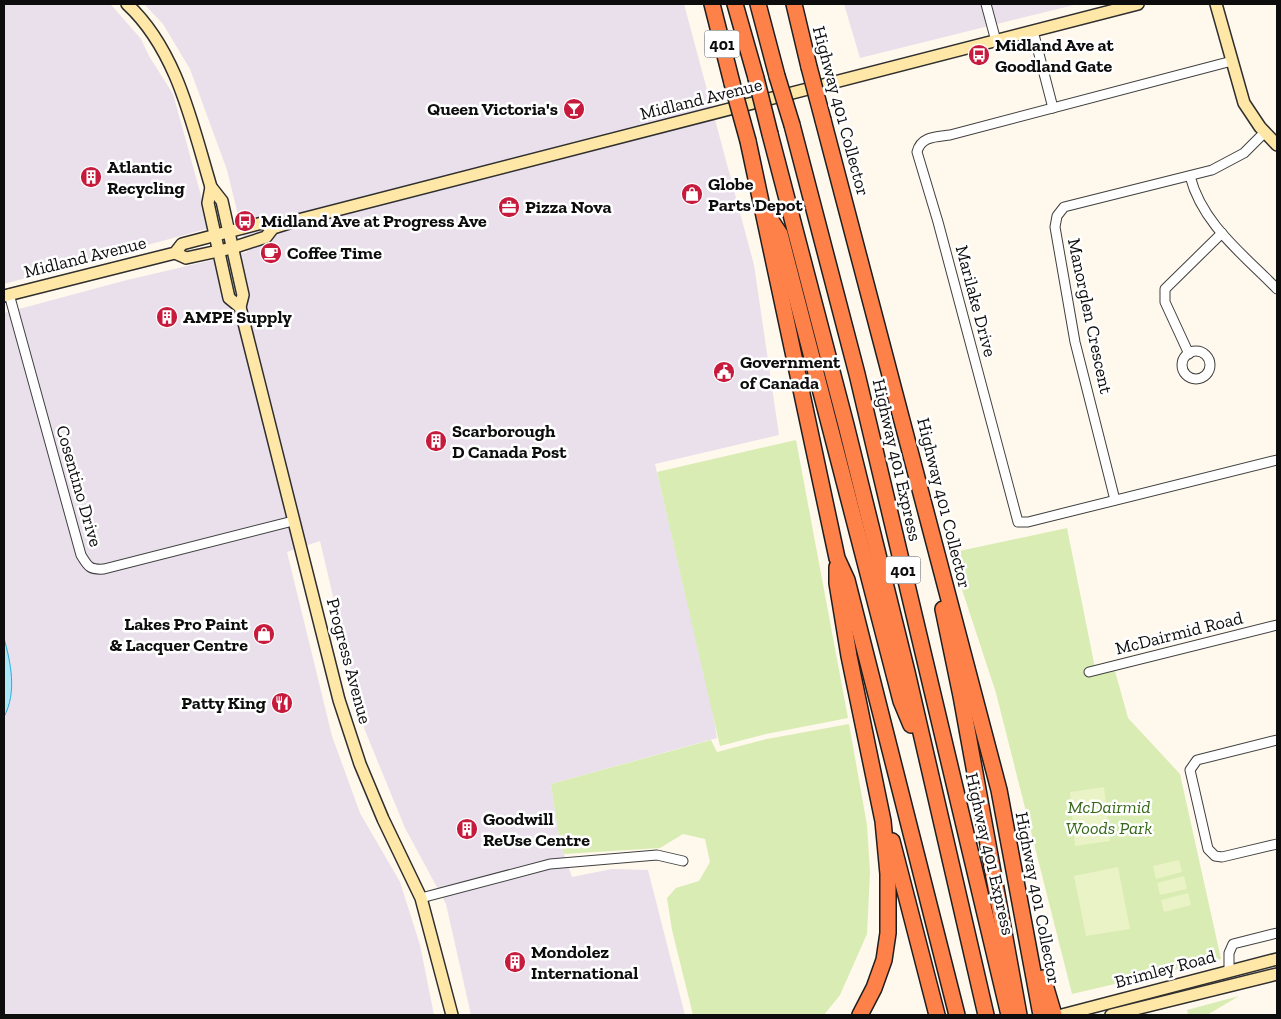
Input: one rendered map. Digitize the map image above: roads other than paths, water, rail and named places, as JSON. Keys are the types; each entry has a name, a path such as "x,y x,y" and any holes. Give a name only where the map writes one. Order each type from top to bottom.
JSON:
{"highway":[{"name":"401","path":"712,4 748,141 837,558 849,590 958,1015"},
{"name":"401","path":"735,4 849,435 986,1015"},
{"name":"Highway 401 Express","path":"758,4 792,125 857,374 1010,1015"},
{"path":"789,4 798,22"},
{"name":"Highway 401 Collector","path":"794,4 999,790 1041,1015"},
{"path":"763,209 780,234 901,701 929,769"},
{"path":"902,414 961,696 1019,1002 1019,1015"},
{"path":"837,558 837,583 849,656 883,821 888,874 888,933 884,960 860,1015"},
{"path":"883,821 894,845 937,1015"},
{"path":"1028,945 1044,982 1054,1015"}],"main road":[{"name":"Progress Avenue","path":"126,4 142,18 179,83 211,187 222,201 243,294 240,307 340,700 360,764 383,819 421,898 452,1015"},
{"name":"Midland Avenue","path":"6,295 176,253 186,258 232,248 266,237 274,228 1138,4"},
{"path":"1216,4 1244,103 1277,146"},
{"name":"Progress Avenue","path":"211,187 208,203 214,236 229,298 240,307"},
{"name":"Midland Avenue","path":"176,253 182,244 262,223 274,228"},
{"name":"Brimley Road","path":"1066,1014 1277,959"},
{"name":"Brimley Road","path":"1111,1015 1277,974"}],"street":[{"path":"986,4 996,41"},
{"path":"1033,31 1053,108"},
{"name":"Marilake Drive","path":"1232,61 950,135 924,140 918,146 918,158 932,199 1015,519 1021,523 1028,522 1277,460"},
{"name":"Manorglen Crescent","path":"1115,500 1075,342 1055,221 1064,207 1212,170 1250,148 1265,132"},
{"path":"1190,176 1198,201 1208,217 1277,289"},
{"path":"1189,354 1165,302 1165,289 1222,233"},
{"name":"Cosentino Drive","path":"6,295 81,555 88,567 93,570 104,569 293,521"},
{"name":"McDairmid Road","path":"1089,672 1277,625"},
{"path":"1277,740 1197,760 1190,770 1210,851 1215,856 1222,857 1277,844"},
{"path":"421,898 550,864 657,855 683,861"},
{"path":"1229,970 1229,953 1233,944 1277,933"}],"water":[{"path":"4,638 11,668 12,688 4,717"}],"place":[{"name":"Midland Ave at Goodland Gate","path":"979,55"},
{"name":"Queen Victoria's","path":"574,109"},
{"name":"Atlantic Recycling","path":"91,177"},
{"name":"Globe Parts Depot","path":"692,194"},
{"name":"Pizza Nova","path":"509,207"},
{"name":"Midland Ave at Progress Ave","path":"245,221"},
{"name":"Coffee Time","path":"271,253"},
{"name":"AMPE Supply","path":"167,317"},
{"name":"Government of Canada","path":"724,372"},
{"name":"Scarborough D Canada Post","path":"436,441"},
{"name":"Lakes Pro Paint & Lacquer Centre","path":"264,634"},
{"name":"Patty King","path":"282,703"},
{"name":"Goodwill ReUse Centre","path":"467,829"},
{"name":"Mondolez International","path":"515,962"}],"park label":[{"name":"McDairmid Woods Park","path":"1109,818"}]}
